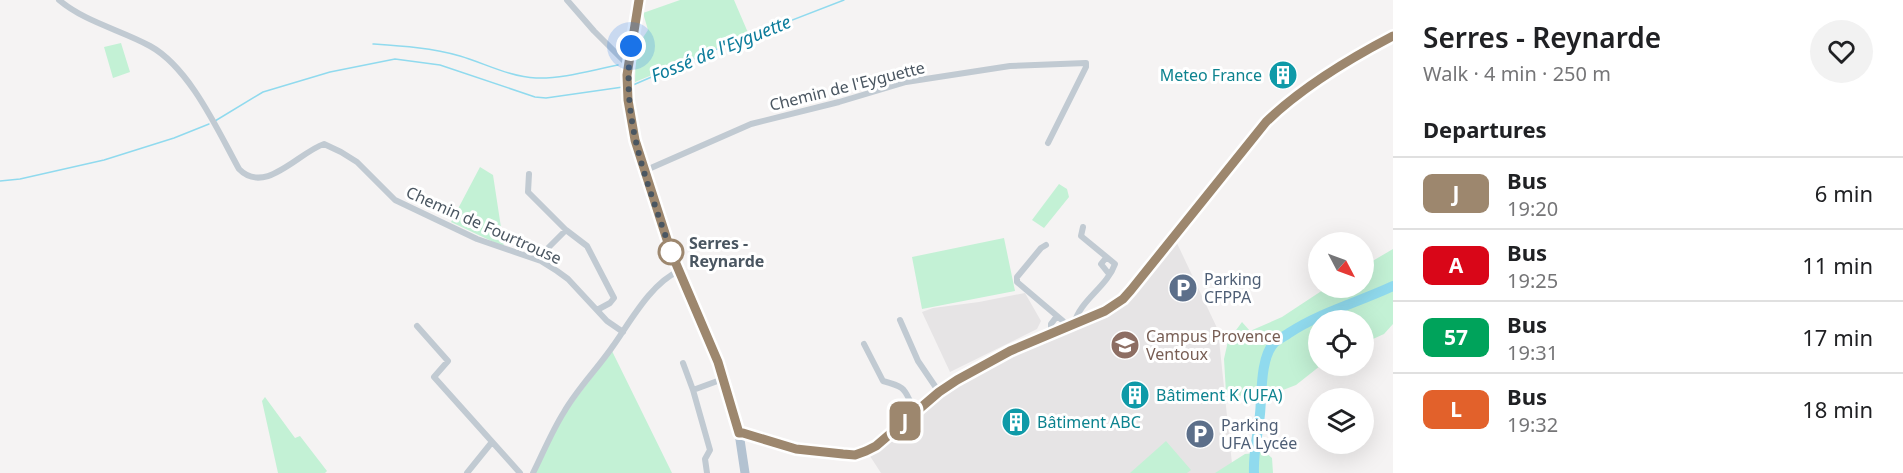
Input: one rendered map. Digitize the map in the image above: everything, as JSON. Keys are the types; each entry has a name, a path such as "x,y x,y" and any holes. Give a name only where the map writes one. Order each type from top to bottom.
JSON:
{"main road":[{"path":"639,0 628,63 627,85 635,140 679,271 712,347 723,379 739,433 745,473"}],"street":[{"name":"Chemin de Fourtrouse","path":"59,0 78,12 159,52 191,86 244,174 259,178 272,176 313,148 324,144 357,162 395,200 477,239 540,261 564,275 614,327 623,332"},
{"path":"567,0 594,31 628,63"},
{"path":"739,433 796,449 855,455 876,446 939,392 989,361 1105,311 1123,299 1254,135 1274,114 1326,76 1393,36"},
{"name":"Chemin de l'Eyguette","path":"644,171 751,124 906,82 1010,66 1086,63 1048,143"},
{"path":"529,174 528,192 587,246 614,298 597,310"},
{"path":"1074,324 1078,312 1115,264 1082,236 1083,227"},
{"path":"540,261 545,251 567,230"},
{"path":"1046,245 1041,248 1017,280 1063,321 1066,327"},
{"path":"532,473 564,412 643,304 664,279 679,271"},
{"path":"1051,333 1051,324 1057,316"},
{"path":"900,320 918,361 939,392"},
{"path":"417,326 448,361 434,377 520,473"},
{"path":"864,344 883,381 901,386 916,412"},
{"path":"683,363 710,450 705,459 707,473"},
{"path":"693,390 723,379"},
{"path":"467,473 492,442"}],"shaded area":[{"name":"Campus Provence Ventoux","path":"1175,239 1218,330 1233,473 881,473 868,453 878,448 951,387 981,369 1118,306 1128,298"},
{"path":"1025,293 1041,321 1037,329 950,372 922,312 933,308"}],"green space":[{"path":"680,0 734,0 749,35 635,82 636,48 648,30 643,13"},
{"path":"121,43 130,72 113,78 104,47"},
{"path":"480,167 493,175 504,247 451,222"},
{"path":"1059,184 1067,189 1069,197 1044,228 1032,220"},
{"path":"1004,238 1015,291 922,309 912,257"},
{"path":"1393,249 1393,283 1374,291 1374,260"},
{"path":"1393,289 1393,324 1384,334 1374,338 1374,310 1341,310"},
{"path":"1311,298 1358,298 1330,310 1308,310 1308,319 1272,342 1266,353 1257,399 1226,393 1224,359 1228,341 1242,322 1250,331 1282,317"},
{"path":"1307,324 1308,376 1296,385 1262,398 1265,374 1275,345"},
{"path":"612,351 672,473 534,473 565,413"},
{"path":"265,397 295,438 300,436 327,471 325,473 278,473 262,401"},
{"path":"1166,441 1191,470 1187,473 1130,473"},
{"path":"1265,452 1272,458 1273,473 1215,473 1245,454"}],"waterway":[{"name":"Fossé de l'Eyguette","path":"633,85 712,51 844,0"},
{"path":"373,44 449,53 507,72 536,78 567,76 618,65"},
{"name":"Fossé de l'Eyguette","path":"215,121 263,92 330,72 395,59 440,65 535,97 546,98 623,87"},
{"name":"Fossé de l'Eyguette","path":"0,181 20,179 104,160 174,138 209,124"},
{"path":"1254,473 1264,367 1269,350 1274,343 1314,319 1393,286"}],"bus line":[{"name":"J","path":"639,0 627,75 628,100 635,140 671,252 718,362 739,433 796,449 855,455 876,446 939,392 989,361 1093,317 1123,299 1274,114 1326,76 1393,36"}],"place":[{"name":"Meteo France","path":"1283,75"},
{"name":"Serres - Reynarde","path":"671,252"},
{"name":"Parking CFPPA","path":"1183,288"},
{"name":"Campus Provence Ventoux","path":"1125,345"},
{"name":"Bâtiment K (UFA)","path":"1135,395"},
{"name":"Bâtiment ABC","path":"1016,422"},
{"name":"Parking UFA Lycée","path":"1200,434"}],"route":[{"path":"631,46 627,85 633,130 671,252"}]}
